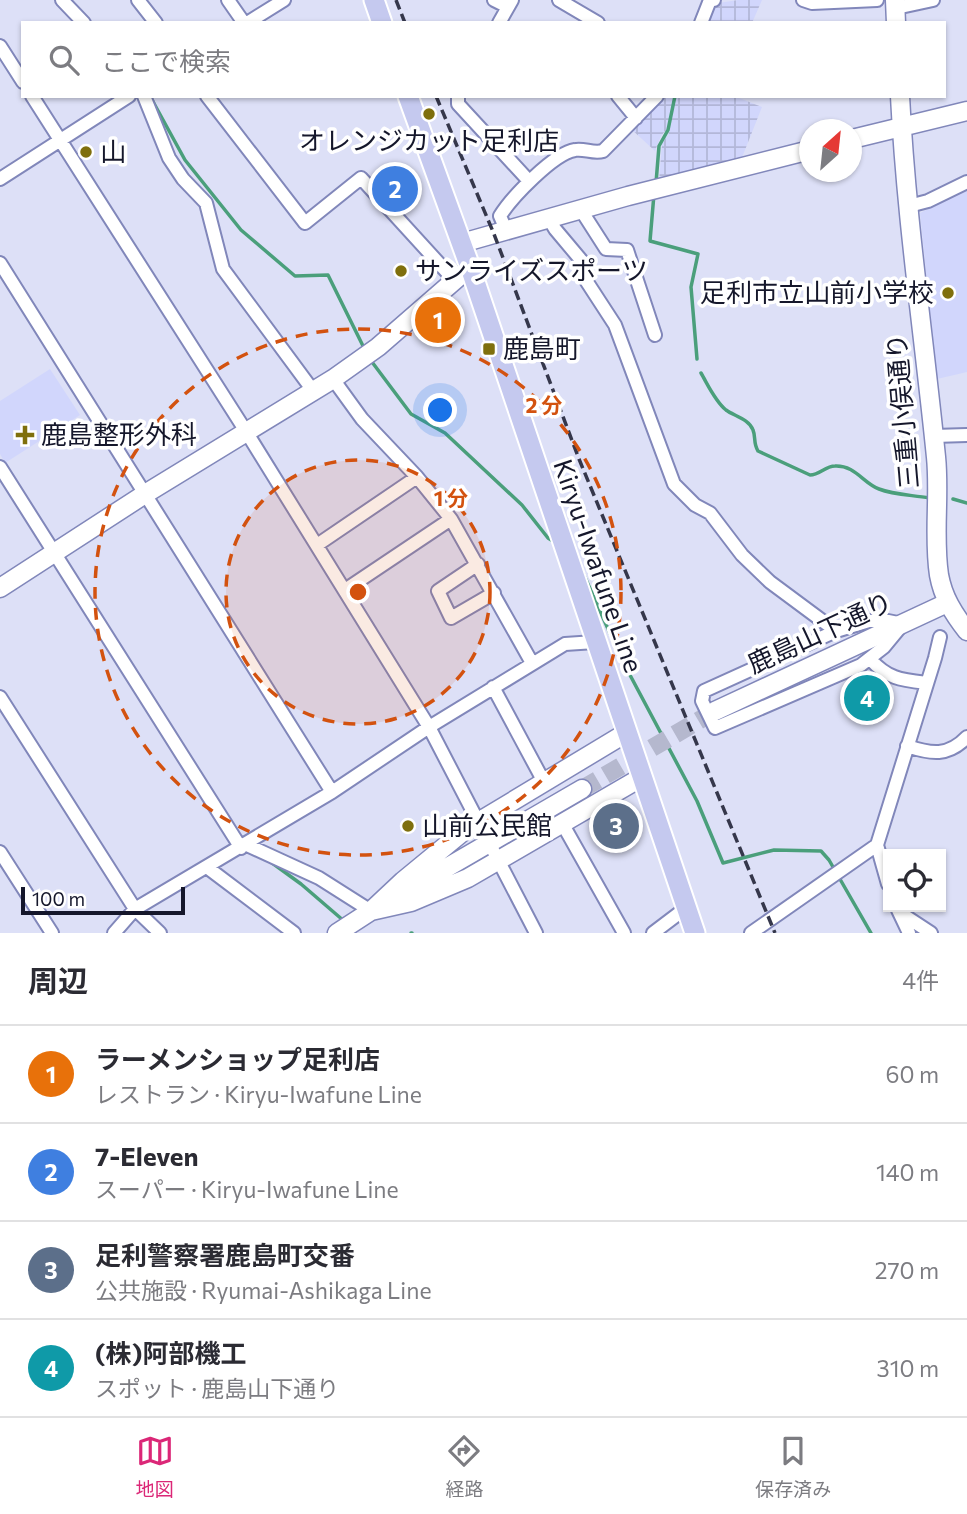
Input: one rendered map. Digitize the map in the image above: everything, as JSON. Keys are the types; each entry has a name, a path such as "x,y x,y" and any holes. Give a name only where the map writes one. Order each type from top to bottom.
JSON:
{"main road":[{"path":"374,0 381,21"},
{"name":"Kiryu-Iwafune Line","path":"409,98 462,243 695,933"}],"street":[{"path":"62,0 82,21"},
{"path":"138,0 154,21"},
{"path":"228,0 244,21"},
{"path":"248,21 284,0"},
{"path":"494,0 510,4 500,21"},
{"path":"559,0 595,21"},
{"path":"702,21 710,0 714,0"},
{"path":"803,0 812,3 877,0"},
{"path":"896,10 933,0"},
{"path":"0,46 21,79"},
{"path":"33,98 247,433 429,727 536,933"},
{"path":"0,179 126,98"},
{"path":"145,98 169,158 206,203 223,269 314,392"},
{"path":"209,98 305,223 361,178 455,281"},
{"path":"458,98 458,104 529,181"},
{"path":"620,98 636,118"},
{"path":"506,230 500,216 529,181 574,149 596,153 603,151 655,98"},
{"name":"三重小俣通り","path":"900,98 934,436 939,574 947,603 967,631"},
{"path":"862,136 967,111"},
{"path":"462,243 799,153"},
{"path":"909,206 928,201 967,183"},
{"path":"580,210 606,249 626,250 655,335"},
{"path":"549,219 581,260 587,282 615,325 674,484 695,505 710,513 742,555 769,582 836,631"},
{"path":"0,262 332,792"},
{"path":"0,588 145,494 314,392 378,347 470,267"},
{"path":"333,379 362,419 451,519 532,663"},
{"path":"934,436 967,435"},
{"path":"0,467 244,846 319,878 371,911 411,902 468,878 642,777"},
{"path":"317,545 417,478"},
{"path":"345,590 451,519"},
{"path":"478,564 438,591 451,618 494,593"},
{"name":"鹿島山下通り","path":"715,711 947,603"},
{"path":"869,621 903,624 884,647 861,665 715,728 702,701 704,691 836,631 869,621"},
{"path":"883,866 877,845 940,637"},
{"path":"114,933 135,909 332,792 532,663 565,644 595,642"},
{"path":"870,659 881,671 894,678 927,683"},
{"path":"493,687 544,782"},
{"path":"0,697 135,909 160,933"},
{"path":"371,911 428,860 478,822 626,733"},
{"path":"907,746 937,754 950,750 967,737"},
{"path":"337,933 582,789"},
{"path":"562,822 624,933"},
{"path":"751,933 877,845"},
{"path":"0,852 52,933"},
{"path":"208,868 294,933"},
{"path":"653,933 686,908"},
{"path":"899,912 909,933"},
{"path":"902,912 930,933"}],"shaded area":[{"path":"762,0 753,21 705,21 712,4"},
{"path":"659,98 739,98 762,107 741,160 659,181 662,144 669,133 665,131 661,136 655,151 630,128"},
{"name":"足利市立山前小学校","path":"967,190 967,372 937,379 920,213"},
{"name":"鹿島整形外科","path":"50,369 80,415 5,463 0,454 0,401"}],"waterway":[{"path":"151,98 185,160 241,230 295,276 328,275 364,348"},
{"path":"656,183 659,146 668,130 675,98"},
{"path":"654,194 650,241 698,254 691,287 697,359"},
{"path":"369,358 411,414 445,433 522,505 548,538 556,543"},
{"path":"701,373 722,406 751,426 758,451 810,475 831,466 842,466 879,489 929,498"},
{"path":"953,499 967,503"},
{"path":"583,573 622,660 697,801 723,863 774,850 821,851 829,860 871,933"},
{"path":"268,860 344,921"}],"tunnel":[{"path":"582,789 715,711"}],"railway":[{"path":"396,0 404,21"},
{"path":"437,98 494,234 579,459 775,933"}],"place":[{"name":"オレンジカット足利店","path":"429,114"},
{"name":"山","path":"86,152"},
{"name":"7-Eleven","path":"395,189"},
{"name":"サンライズスポーツ","path":"401,271"},
{"name":"足利市立山前小学校","path":"948,293"},
{"name":"ラーメンショップ足利店","path":"438,320"},
{"name":"鹿島町","path":"489,349"},
{"name":"鹿島整形外科","path":"25,435"},
{"name":"(株)阿部機工","path":"867,698"},
{"name":"山前公民館","path":"408,826"},
{"name":"足利警察署鹿島町交番","path":"616,826"}]}
